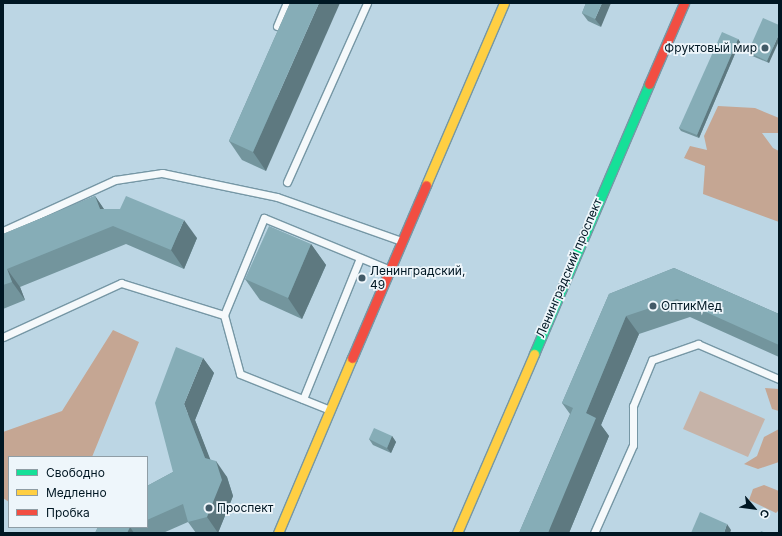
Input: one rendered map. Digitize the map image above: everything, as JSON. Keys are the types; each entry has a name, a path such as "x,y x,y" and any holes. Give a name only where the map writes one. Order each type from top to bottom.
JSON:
{"main road":[{"path":"278,533 504,3"},
{"name":"Ленинградский проспект","path":"457,533 684,3"}],"lane":[{"path":"277,26 288,3"},
{"path":"287,182 366,3"},
{"path":"3,231 115,180 162,173 277,197 402,242"},
{"path":"330,410 240,374 224,315 264,218 390,270"},
{"path":"303,399 360,258"},
{"path":"3,337 121,283 224,315"},
{"path":"594,533 633,445 633,406 652,360 698,344 779,379"}],"shaded area":[{"path":"718,106 755,108 779,118 779,133 762,133 773,148 779,151 779,222 703,194 705,166 684,158 690,146 707,150 704,136"},
{"path":"113,330 139,342 92,456 8,456 8,501 3,498 3,432 62,411"},
{"path":"765,388 779,389 779,411 772,409"},
{"path":"700,391 765,419 748,457 683,429"},
{"path":"779,429 779,462 758,469 744,464 757,456 764,437"},
{"path":"764,485 779,491 779,510 776,513 749,500 753,489"}],"building":[{"path":"290,3 319,3 253,152 229,141"},
{"path":"586,3 602,3 595,19 582,13"},
{"name":"Фруктовый мир","path":"763,18 779,25 779,34 767,61 748,52"},
{"path":"722,32 738,39 697,135 679,128"},
{"path":"95,196 100,209 120,209 126,196 184,220 171,250 113,226 7,269 12,282 3,285 3,234"},
{"path":"269,226 311,244 288,298 245,279"},
{"path":"674,268 779,314 779,345 677,299 626,316 586,413 596,418 548,533 519,533 573,408 562,403 609,294"},
{"path":"176,347 203,358 184,404 205,458 216,461 222,480 207,517 188,522 183,504 148,520 148,485 173,472 155,403"},
{"path":"374,428 392,436 387,448 369,439"},
{"path":"700,512 727,524 724,533 691,533"},
{"path":"98,528 130,528 127,533 95,533"}],"traffic: fast":[{"path":"534,354 649,84"}],"traffic: slow":[{"path":"426,185 504,3"},
{"path":"457,533 534,354"},
{"path":"278,533 352,358"}],"traffic: jam":[{"path":"649,84 684,3"},
{"path":"352,358 426,185"}],"place":[{"name":"Фруктовый мир","path":"765,48"},
{"name":"Ленинградский, 49","path":"362,278"},
{"name":"ОптикМед","path":"653,306"},
{"name":"Проспект","path":"209,508"}]}
